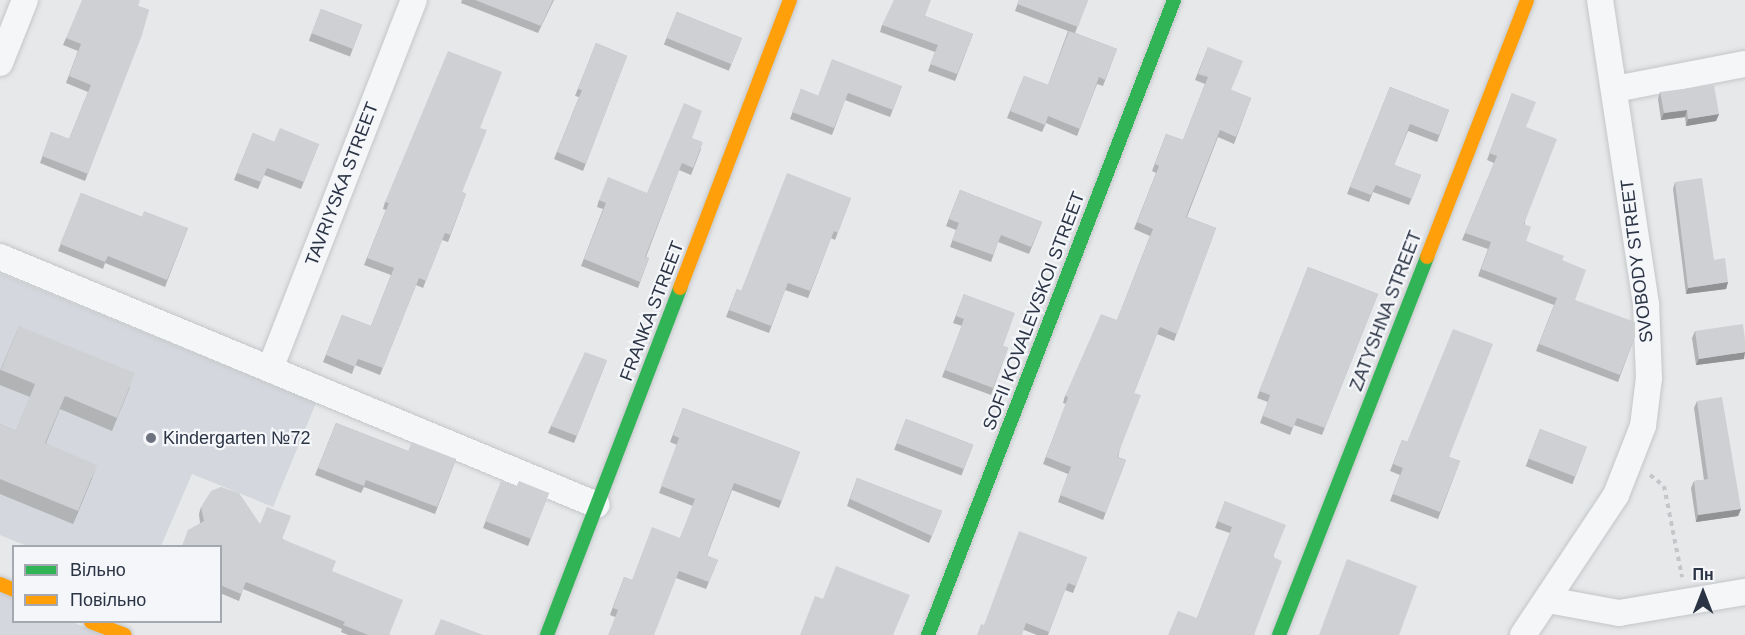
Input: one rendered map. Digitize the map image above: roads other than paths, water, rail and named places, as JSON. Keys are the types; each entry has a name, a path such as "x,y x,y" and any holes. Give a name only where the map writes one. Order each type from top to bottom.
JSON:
{"street":[{"path":"0,63 25,0"},
{"name":"TAVRIYSKA STREET","path":"270,369 414,0"},
{"name":"FRANKA STREET","path":"547,635 790,0"},
{"name":"SOFII KOVALEVSKOI STREET","path":"928,635 1174,0"},
{"name":"ZATYSHNA STREET","path":"1279,635 1528,0"},
{"name":"SVOBODY STREET","path":"1523,635 1616,495 1632,461 1643,426 1649,378 1646,304 1600,0"},
{"path":"1615,89 1745,64"},
{"path":"0,257 597,505"},
{"path":"1548,600 1609,612 1687,604 1745,592"},
{"path":"97,623 125,635"}],"place":[{"name":"Kindergarten №72","path":"151,438"}]}
